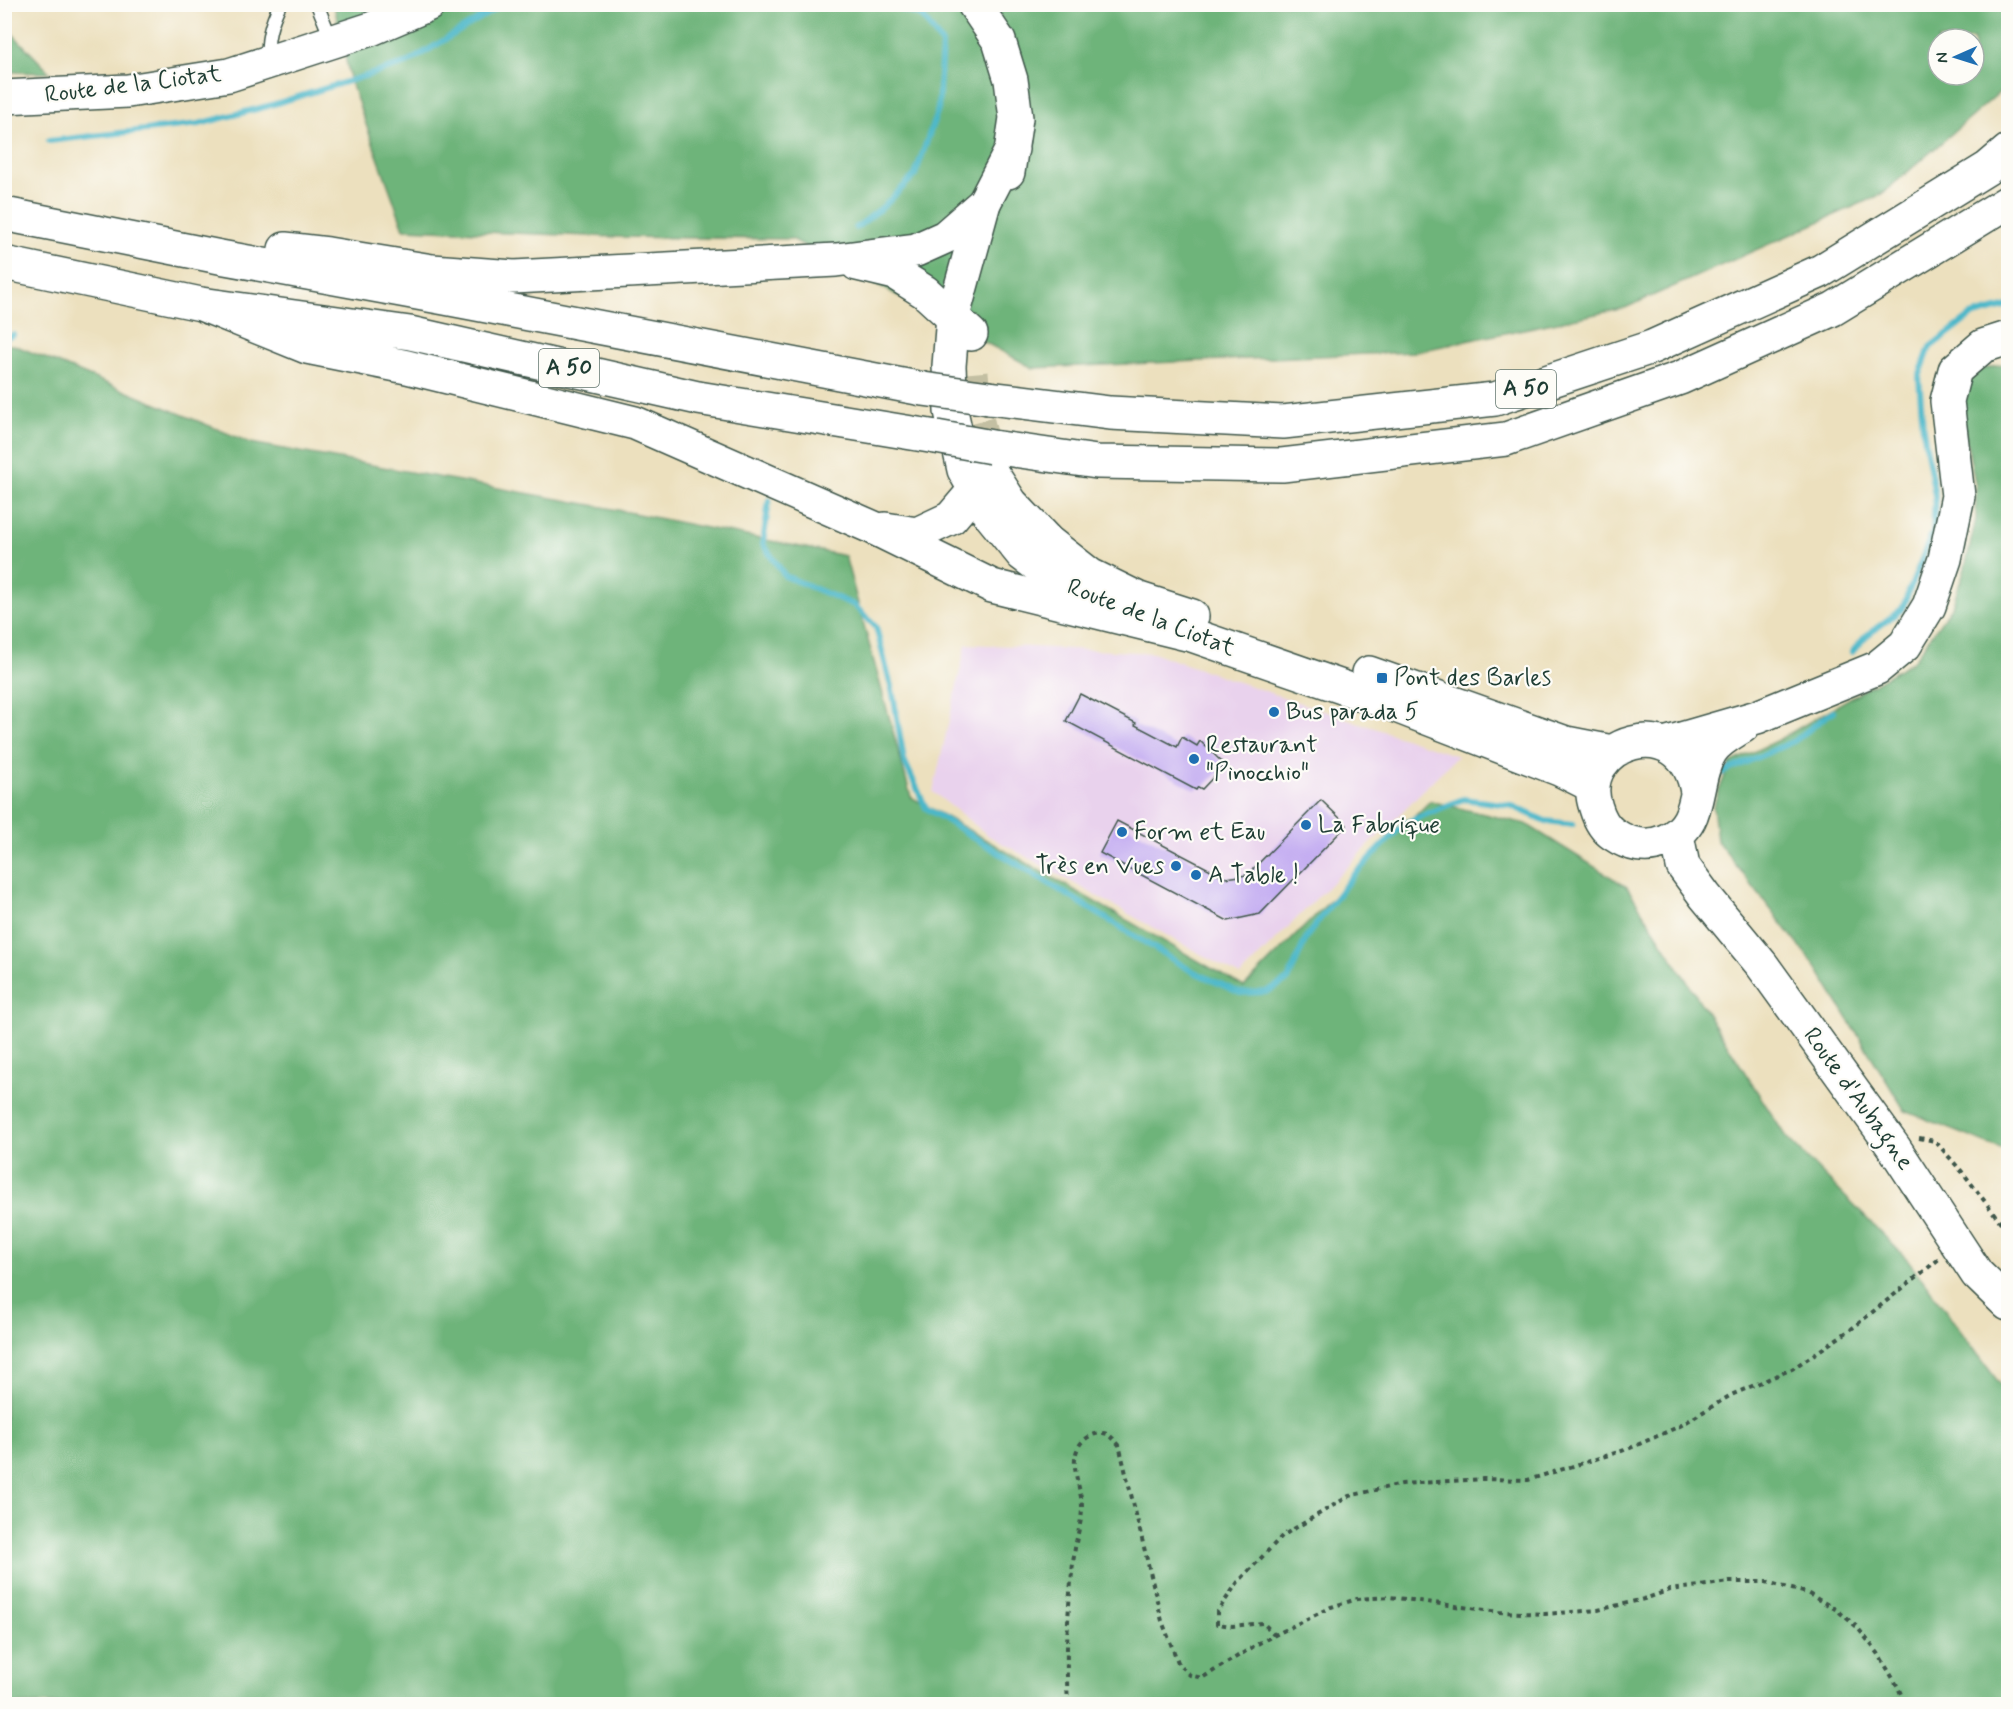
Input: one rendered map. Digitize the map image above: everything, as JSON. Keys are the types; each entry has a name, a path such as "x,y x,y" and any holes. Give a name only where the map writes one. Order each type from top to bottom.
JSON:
{"main road":[{"name":"Route de la Ciotat","path":"4,97 45,97 128,91 229,75 371,29 429,4"},
{"name":"Route de la Ciotat","path":"962,324 974,298 1002,207 1016,118 1011,80 999,41 974,4"},
{"name":"Route de la Ciotat","path":"1012,149 984,203 962,324 970,379 951,411 980,470 987,511 1022,554 1062,584 1187,634 1566,743 1612,752"},
{"name":"A 50","path":"4,214 923,390 970,379 1110,413 1283,422 1495,399 1652,347 1821,271 1988,168 2008,151"},
{"name":"A 50","path":"4,263 201,304 410,333 698,398 936,437 980,470 1097,462 1282,465 1506,439 1680,378 1833,309 2008,202"},
{"path":"220,257 263,247 328,254 432,271 514,277 836,260 916,250 945,237 984,203"},
{"path":"836,260 895,273 925,292 962,324"},
{"path":"201,304 307,347 407,367 634,423 874,528 992,586 1187,634"},
{"path":"1664,744 1756,717 1877,668 1905,645 1929,606 1945,559 1958,496 1947,401 1955,370 1983,346 2008,338"},
{"name":"Route de la Ciotat","path":"980,470 1041,534 1090,575 1139,599 1400,696 1593,786"},
{"path":"874,528 917,534 951,518 980,470"},
{"path":"1697,792 1695,777 1688,763 1678,752 1664,744 1651,741 1637,741 1612,752 1603,762 1593,786 1594,803 1600,819 1610,832 1625,841 1641,845 1654,845 1666,841 1677,835 1688,823 1695,808 1703,770 1711,751 1722,740 1756,717"},
{"name":"Route d'Aubagne","path":"1677,835 1683,866 1762,965 1895,1149 1977,1274 2008,1304"},
{"name":"Route d'Aubagne","path":"1641,845 1705,896"}],"lane":[{"path":"268,63 266,47 269,31 280,4"},
{"path":"317,4 333,42"}],"path":[{"path":"1895,1149 1912,1136 1935,1141 1964,1174 2008,1232"},
{"path":"1275,1635 1263,1623 1232,1626 1217,1624 1217,1612 1238,1582 1282,1536 1349,1496 1402,1484 1483,1479 1528,1480 1628,1449 1680,1426 1731,1395 1792,1369 1850,1330 1958,1244"},
{"path":"1068,1704 1067,1631 1075,1548 1082,1506 1075,1461 1078,1448 1086,1439 1102,1433 1119,1445 1162,1621 1179,1665 1190,1675 1202,1678 1275,1635 1331,1607 1357,1599 1390,1598 1499,1612 1545,1614 1598,1610 1670,1590 1729,1582 1766,1582 1807,1593 1837,1610 1857,1627 1878,1653 1905,1704"}],"shaded area":[{"path":"966,644 1153,653 1457,756 1240,976 989,836 933,792"}],"green space":[{"path":"2008,4 2008,85 1882,194 1625,308 1414,352 1033,368 792,239 616,237 404,229 351,83 334,5"},
{"path":"5,26 50,73 5,72"},
{"path":"5,345 14,345 251,443 608,508 845,556 911,797 1244,987 1430,801 1526,824 1627,887 1786,1137 1908,1260 2008,1395 2008,1704 5,1704"},
{"path":"2008,363 2008,1152 1905,1111 1816,967 1717,841 1713,806 1730,763 1782,738 1913,661 1952,606 1965,568 1976,519 1976,487 1960,409 1963,389 1979,370"}],"building":[{"path":"1080,694 1177,747 1182,737 1197,746 1200,741 1225,765 1202,789 1198,787 1196,790 1066,721"},
{"path":"1321,800 1347,825 1260,914 1228,921 1100,853 1117,821 1226,878 1247,875"}],"waterway":[{"path":"49,141 199,124 268,106 407,63 503,4"},
{"path":"856,228 884,206 915,175 938,109 942,44 922,16 886,4"},
{"path":"1852,652 1866,636 1902,609 1933,531 1935,496 1923,429 1919,377 1930,347 1971,316 2008,306"},
{"path":"4,338 13,335"},
{"path":"769,500 763,544 785,576 854,605 876,627 893,694 904,760 926,808 1190,970 1240,993 1266,992 1288,980 1307,936 1351,878 1405,823 1463,799 1510,805 1545,821 1573,824"},
{"path":"1715,776 1794,741 1833,711"}],"tunnel":[{"path":"972,373 976,414 990,470"}],"place":[{"name":"Pont des Barles","path":"1382,678"},
{"name":"Bus parada 5","path":"1274,712"},
{"name":"Restaurant \"Pinocchio\"","path":"1194,759"},
{"name":"La Fabrique","path":"1306,825"},
{"name":"Form et Eau","path":"1122,832"},
{"name":"Très en Vues","path":"1176,866"},
{"name":"A Table !","path":"1196,875"}]}
